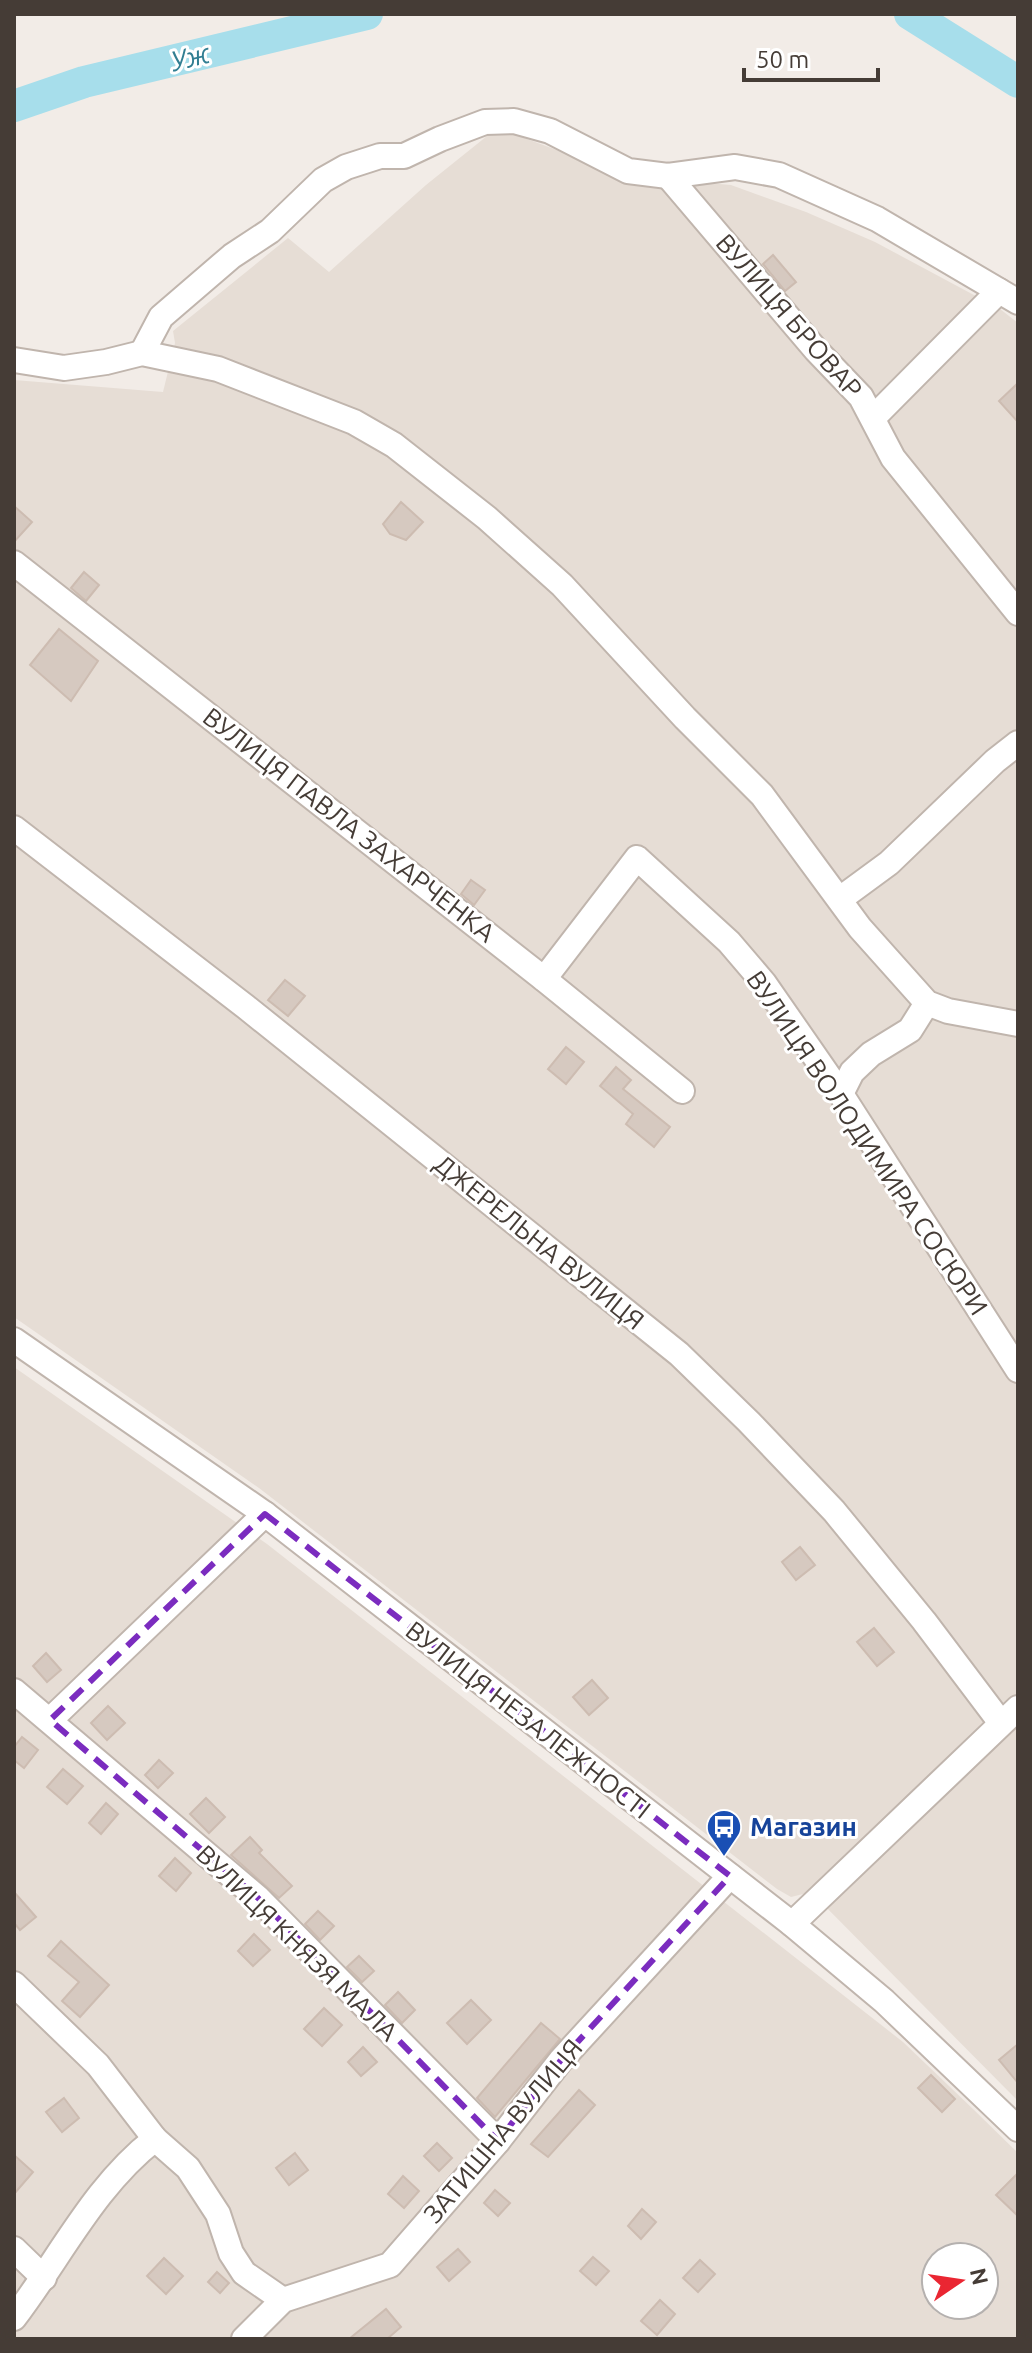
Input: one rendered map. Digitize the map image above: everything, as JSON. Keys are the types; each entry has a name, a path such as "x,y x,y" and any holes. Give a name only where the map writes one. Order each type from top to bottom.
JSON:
{"street":[{"path":"142,353 161,317 232,256 270,231 323,180 346,167 380,156 404,156 485,122 514,121 550,131 628,171 668,176 735,167 779,175 877,219 1008,296 873,418"},
{"name":"ВУЛИЦЯ БРОВАР","path":"668,176 816,350 861,397 893,458 1018,613"},
{"path":"14,360 64,368 142,353 218,369 354,422 394,445 437,476 562,585 675,708 762,795 860,928 927,1003 948,1011 1018,1024"},
{"name":"ВУЛИЦЯ ПАВЛА ЗАХАРЧЕНКА","path":"14,563 682,1091"},
{"path":"840,899 889,863 995,761 1018,743"},
{"name":"ДЖЕРЕЛЬНА ВУЛИЦЯ","path":"14,828 246,1007 679,1354 834,1511 924,1621 1009,1715"},
{"name":"ВУЛИЦЯ ВОЛОДИМИРА СОСЮРИ","path":"544,979 637,858 729,942 764,983 841,1094 1018,1370"},
{"path":"841,1094 852,1072 871,1054 910,1030 927,1003"},
{"name":"ВУЛИЦЯ НЕЗАЛЕЖНОСТІ","path":"14,1340 265,1514 792,1924 884,2001 1018,2129"},
{"path":"50,1720 265,1514"},
{"name":"ВУЛИЦЯ КНЯЗЯ МАЛА","path":"17,1700 50,1720 258,1898 498,2141"},
{"path":"792,1924 1009,1715"},
{"name":"ЗАТИШНА ВУЛИЦЯ","path":"244,2339 283,2300 390,2265 498,2141 561,2060 730,1876"},
{"path":"14,1984 98,2065 155,2139 188,2168 218,2214 231,2253 244,2273 283,2300"},
{"path":"14,2318 44,2278 78,2223 132,2157 155,2139"},
{"path":"14,2249 44,2278"}],"highlighted area":[{"path":"265,1514 730,1876 561,2060 498,2141 258,1898 50,1720"}],"shaded area":[{"path":"497,128 627,176 731,185 806,212 875,242 1000,309 1018,323 1018,2101 811,1892 791,1897 777,1889 259,1488 14,1317 14,380 163,392 175,343 173,331 288,238 329,272 426,185"},
{"path":"14,1367 267,1544 903,2042 1018,2153 1018,2339 14,2339"}],"building":[{"path":"773,255 796,282 785,291 763,264"},
{"path":"1018,383 1018,422 999,401"},
{"path":"401,502 423,522 406,540 390,534 383,524"},
{"path":"14,506 32,522 14,542"},
{"path":"84,572 99,585 86,601 71,588"},
{"path":"59,629 98,661 71,701 30,665"},
{"path":"471,880 485,890 474,905 461,894"},
{"path":"285,980 305,996 288,1016 268,1000"},
{"path":"566,1047 584,1062 566,1084 548,1069"},
{"path":"616,1067 631,1080 623,1089 670,1127 654,1147 626,1124 633,1114 600,1086"},
{"path":"800,1547 815,1565 796,1580 782,1562"},
{"path":"874,1628 894,1652 877,1666 857,1642"},
{"path":"46,1653 61,1670 47,1682 33,1666"},
{"path":"592,1680 608,1698 589,1715 573,1697"},
{"path":"108,1706 125,1723 107,1740 91,1723"},
{"path":"22,1737 38,1750 24,1768 14,1760 14,1747"},
{"path":"159,1760 173,1773 158,1788 145,1775"},
{"path":"63,1769 83,1786 67,1804 47,1787"},
{"path":"206,1798 225,1817 209,1833 190,1814"},
{"path":"106,1803 118,1814 101,1834 89,1823"},
{"path":"250,1837 262,1850 259,1853 292,1886 279,1898 231,1855"},
{"path":"175,1858 191,1873 176,1891 159,1876"},
{"path":"14,1892 36,1917 20,1930 14,1923"},
{"path":"318,1911 334,1926 320,1940 305,1924"},
{"path":"254,1934 270,1950 253,1966 238,1951"},
{"path":"61,1941 109,1985 80,2017 62,2001 79,1982 48,1956"},
{"path":"359,1956 374,1971 362,1982 347,1967"},
{"path":"398,1992 415,2010 402,2023 385,2005"},
{"path":"471,2000 491,2020 467,2044 447,2023"},
{"path":"324,2008 342,2025 322,2046 304,2029"},
{"path":"541,2023 560,2039 495,2117 477,2098"},
{"path":"1018,2044 1018,2083 999,2060"},
{"path":"363,2047 377,2062 361,2076 348,2062"},
{"path":"931,2075 955,2099 942,2112 918,2088"},
{"path":"579,2090 595,2105 548,2157 531,2144"},
{"path":"64,2098 79,2118 62,2132 46,2112"},
{"path":"437,2143 452,2158 439,2171 424,2156"},
{"path":"295,2153 308,2170 289,2185 276,2168"},
{"path":"14,2155 33,2172 14,2194"},
{"path":"1018,2173 1018,2216 996,2195"},
{"path":"403,2176 419,2191 404,2208 388,2194"},
{"path":"495,2190 510,2203 498,2216 484,2203"},
{"path":"642,2209 656,2222 641,2239 628,2226"},
{"path":"458,2249 470,2262 449,2281 437,2267"},
{"path":"593,2257 609,2271 596,2285 580,2271"},
{"path":"164,2258 183,2276 166,2294 147,2276"},
{"path":"700,2260 715,2274 698,2292 683,2278"},
{"path":"217,2272 229,2283 220,2293 208,2282"},
{"path":"660,2300 675,2314 657,2335 641,2321"},
{"path":"386,2309 401,2327 387,2339 349,2339"}],"waterway":[{"name":"Уж","path":"14,106 84,82 367,14"},
{"name":"Уж","path":"910,14 1018,82"}],"place":[{"name":"Магазин","path":"724,1858"}]}
